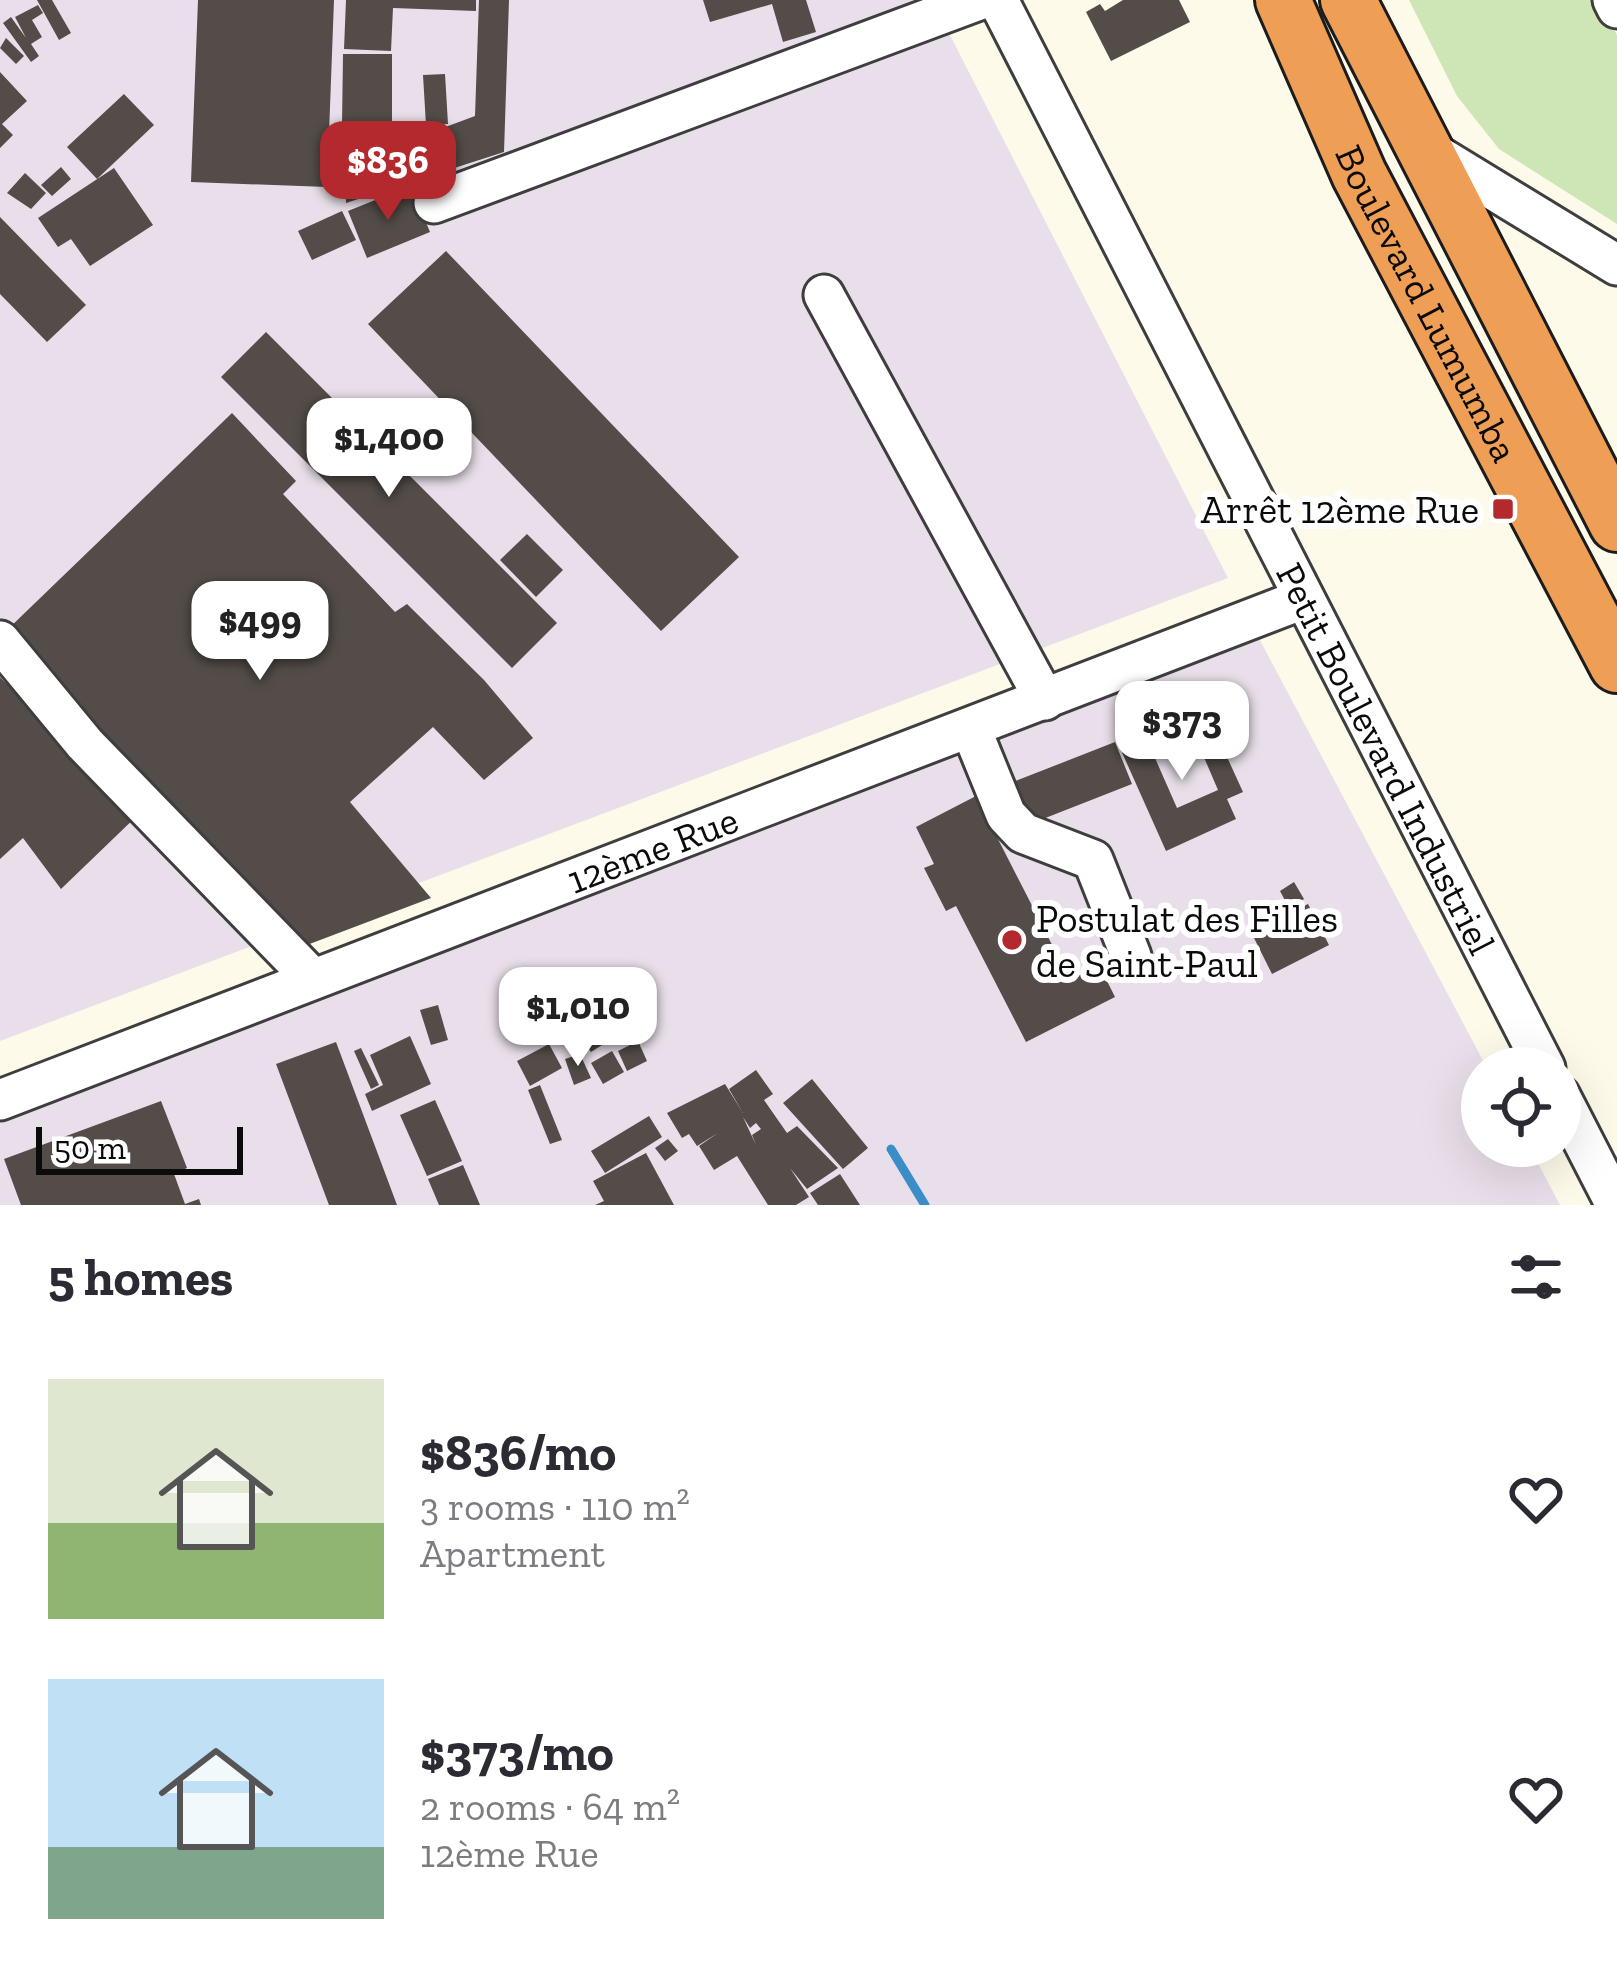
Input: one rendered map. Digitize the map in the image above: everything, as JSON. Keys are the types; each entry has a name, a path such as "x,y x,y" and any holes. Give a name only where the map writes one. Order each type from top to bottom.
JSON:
{"highway":[{"name":"Boulevard Lumumba","path":"1283,0 1360,174 1617,665"},
{"name":"Boulevard Lumumba","path":"1348,0 1617,524"}],"street":[{"path":"434,202 979,0"},
{"name":"Petit Boulevard Industriel","path":"998,0 1534,1047"},
{"path":"1425,148 1617,266"},
{"path":"824,296 1045,700"},
{"name":"12ème Rue","path":"0,1100 1303,599"},
{"path":"0,641 85,744 312,978"},
{"path":"971,729 1014,824 1023,833 1093,860 1131,956"},
{"path":"1581,1137 1616,1205"}],"shaded area":[{"path":"0,0 932,0 1228,578 0,1041"},
{"path":"1252,625 1476,1047 1461,1047 1461,1167 1540,1167 1560,1205 0,1205 0,1113"}],"green space":[{"path":"1409,0 1598,0 1617,35 1617,224 1499,149 1457,96"}],"building":[{"path":"37,0 52,0 71,33 59,40"},
{"path":"198,0 334,0 327,187 191,182"},
{"path":"346,0 476,0 476,11 393,8 391,51 344,49"},
{"path":"479,0 509,0 504,152 346,203 345,130 387,130 389,148 475,116"},
{"path":"703,0 806,0 816,32 783,42 772,4 710,22"},
{"path":"1123,0 1179,0 1190,22 1111,61 1086,12 1100,4 1105,11"},
{"path":"38,5 43,13 32,20 42,37 31,44 39,56 31,62 3,23 11,17 26,38 15,17"},
{"path":"6,38 24,56 16,64 0,48"},
{"path":"343,54 392,54 392,125 342,125"},
{"path":"0,72 27,101 2,124 13,135 0,148"},
{"path":"445,74 448,124 426,125 423,75"},
{"path":"124,94 154,125 97,179 67,147"},
{"path":"61,167 71,179 52,196 41,185"},
{"path":"114,168 153,225 90,266 71,239 58,247 38,218"},
{"path":"25,173 46,193 31,209 7,193"},
{"path":"413,191 430,232 367,258 348,211 395,192 397,198"},
{"path":"342,211 356,240 312,260 298,231"},
{"path":"0,217 86,305 47,342 0,294"},
{"path":"446,251 739,557 661,631 368,324"},
{"path":"266,332 557,623 512,668 221,377"},
{"path":"232,413 296,481 283,494 395,612 407,604 484,680 533,738 484,780 433,727 350,802 431,898 299,948 6,631"},
{"path":"527,534 563,570 536,597 500,560"},
{"path":"0,677 90,768 142,811 61,889 23,838 0,859"},
{"path":"1205,710 1214,732 1155,758 1177,808 1218,790 1203,755 1222,746 1243,792 1227,799 1236,819 1166,851 1120,748"},
{"path":"1115,742 1132,784 1025,826 1008,784"},
{"name":"Postulat des Filles de Saint-Paul","path":"976,796 1070,980 1090,970 1097,983 1106,979 1115,997 1026,1042 956,906 946,911 924,868 934,864 916,827"},
{"path":"1294,882 1304,899 1289,908 1280,891"},
{"path":"1308,904 1329,945 1272,974 1251,932"},
{"path":"438,1005 448,1040 431,1045 420,1010"},
{"path":"625,1016 633,1033 616,1040 608,1024"},
{"path":"601,1025 610,1040 591,1052 582,1038"},
{"path":"410,1036 431,1084 372,1111 365,1094 383,1085 370,1055"},
{"path":"638,1041 647,1061 627,1071 618,1051"},
{"path":"336,1042 397,1205 329,1205 276,1064"},
{"path":"549,1044 562,1068 530,1086 517,1061"},
{"path":"361,1048 379,1085 371,1089 354,1051"},
{"path":"612,1051 624,1072 603,1084 591,1063"},
{"path":"580,1054 591,1078 574,1085 565,1059"},
{"path":"756,1070 773,1094 764,1100 787,1133 797,1126 838,1168 807,1189 790,1168 809,1197 796,1205 768,1205 737,1156 714,1170 699,1146 718,1133 697,1146 689,1134 682,1138 667,1113 725,1084 743,1113 729,1089","holes":["743,1117 750,1128 756,1123 761,1129 752,1135 756,1145"]},
{"path":"812,1079 868,1148 843,1169 783,1103"},
{"path":"540,1085 562,1140 550,1144 528,1090"},
{"path":"435,1100 462,1161 427,1176 400,1115"},
{"path":"161,1101 187,1168 174,1174 185,1204 199,1199 201,1205 21,1205 4,1159"},
{"path":"649,1116 662,1137 605,1173 591,1151"},
{"path":"668,1139 678,1151 665,1161 655,1148"},
{"path":"646,1153 674,1205 595,1205 604,1201 593,1181"},
{"path":"463,1165 480,1205 439,1205 428,1179"},
{"path":"840,1174 860,1205 818,1205 810,1193"}],"waterway":[{"path":"891,1149 925,1205"}],"place":[{"name":"Arrêt 12ème Rue","path":"1503,509"},
{"name":"Postulat des Filles de Saint-Paul","path":"1012,940"}]}
